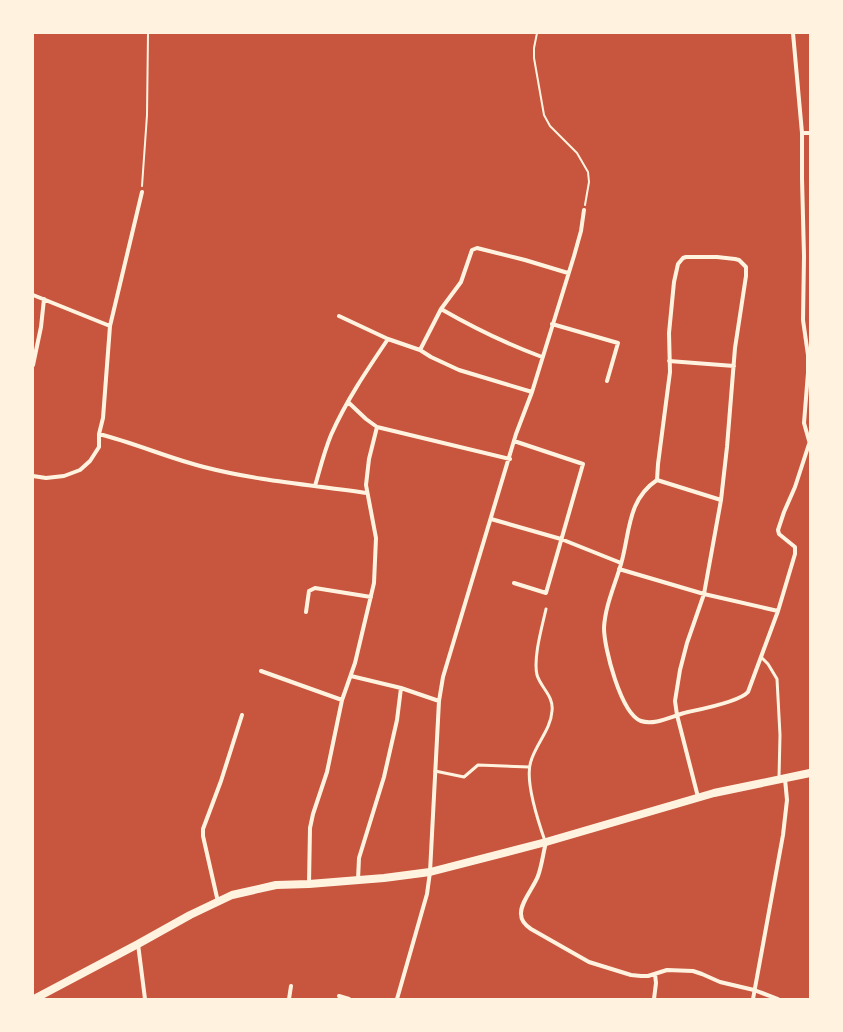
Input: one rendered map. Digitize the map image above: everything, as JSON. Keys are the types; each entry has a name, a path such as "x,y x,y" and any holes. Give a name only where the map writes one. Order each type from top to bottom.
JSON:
{"main road":[{"path":"34,999 138,944 190,914 232,895 276,885 384,878 430,872 546,842 714,793 810,772"}],"street":[{"path":"698,798 677,715 675,701 680,670 687,643 704,594 721,500 734,366 746,267 739,260 717,257 686,257 683,258 678,264 675,276 669,333 670,372 657,480 645,490 634,511 627,530 621,563 606,614 604,630 609,658 618,688 632,715 642,722 651,722 665,719 677,715 743,697 750,687 778,611 796,550 779,534 778,530 795,488 810,444 804,423 808,373 808,340 803,320 804,256 802,133 793,33"},
{"path":"802,133 810,133"},
{"path":"33,476 46,478 64,476 80,470 90,461 99,447 99,434 103,418 110,326 142,192"},
{"path":"397,999 427,894 430,872 434,771 439,701 444,677 510,459 514,441 532,392 581,231 584,210"},
{"path":"420,350 441,309 461,282 472,250 477,248 568,273"},
{"path":"804,256 810,257"},
{"path":"33,295 110,326"},
{"path":"33,365 41,327 44,299"},
{"path":"441,309 521,350 542,357"},
{"path":"340,316 388,339 420,350 431,357 459,370 532,392"},
{"path":"552,324 618,343 607,381"},
{"path":"315,486 324,454 348,402 388,339"},
{"path":"669,361 734,366"},
{"path":"348,402 366,419 378,427 510,459"},
{"path":"309,884 310,828 313,814 327,772 342,700 351,676 374,583 376,538 366,485 372,445 378,427"},
{"path":"99,434 120,439 203,467 284,483 367,493"},
{"path":"514,441 583,464 546,593 514,583"},
{"path":"657,480 721,500"},
{"path":"492,519 562,539 621,563"},
{"path":"619,569 704,594 778,611"},
{"path":"306,612 309,591 316,588 371,597"},
{"path":"261,671 342,700"},
{"path":"351,676 401,688 439,701"},
{"path":"358,880 359,858 384,777 397,720 401,688"},
{"path":"218,902 203,836 203,829 221,781 242,715"},
{"path":"753,999 783,835 787,800 782,779"},
{"path":"546,842 537,878 521,911 522,920 526,926 576,956 597,965 641,976 667,970 693,972 729,985 754,990 778,999"},
{"path":"138,944 145,999"},
{"path":"654,999 656,982 655,974"},
{"path":"290,999 291,986"},
{"path":"339,996 349,999"}],"lane":[{"path":"546,609 536,662 538,676 552,700 552,710 548,726 529,767 535,808 546,842"},
{"path":"761,656 777,679 782,779"},
{"path":"434,771 464,778 478,765 529,767"}],"path":[{"path":"142,192 147,115 148,33"},
{"path":"537,33 534,58 544,114 550,126 577,153 588,172 589,182 584,210"}]}
